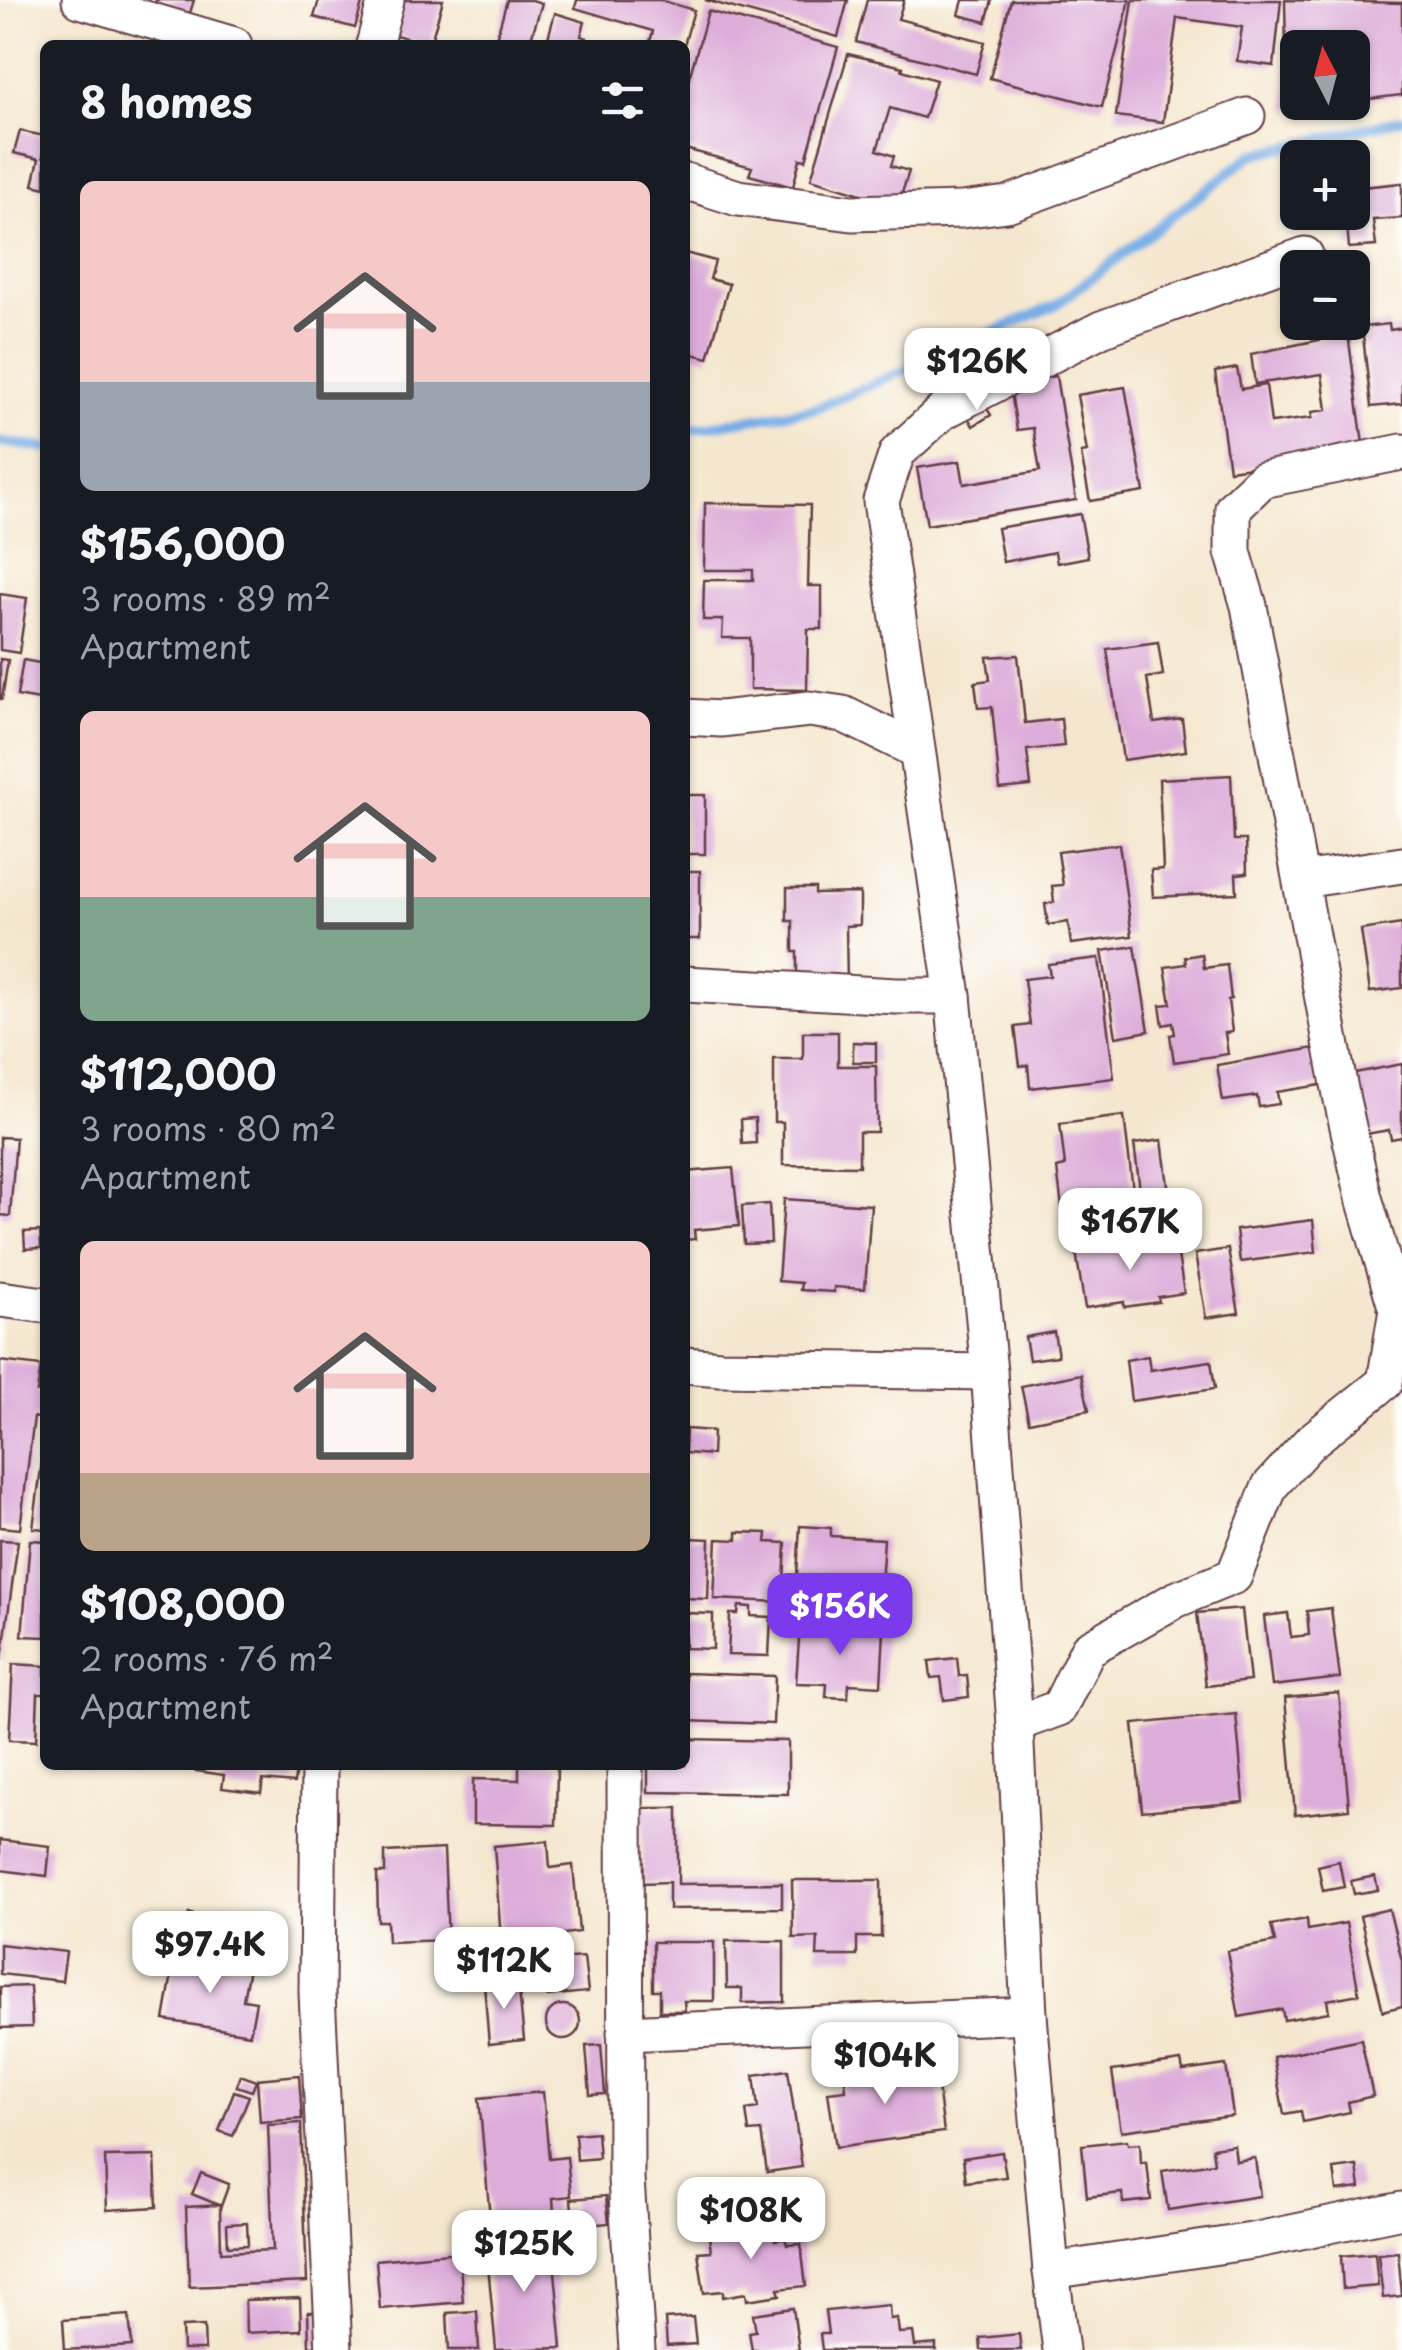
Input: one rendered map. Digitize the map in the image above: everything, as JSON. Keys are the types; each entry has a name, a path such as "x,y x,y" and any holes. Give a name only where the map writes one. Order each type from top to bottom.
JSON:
{"street":[{"path":"80,0 217,40"},
{"path":"375,40 386,0"},
{"path":"690,183 738,198 852,213 962,210 1007,204 1246,116"},
{"path":"1061,2350 1030,2014 1016,1724 989,1372 953,996 881,502 897,452 942,412 1101,329 1280,265"},
{"path":"1016,1724 1059,1708 1088,1649 1175,1600 1234,1576 1270,1486 1310,1442 1386,1382 1397,1310 1392,1257 1364,1198 1342,1100 1249,606 1233,552 1233,508 1262,480 1402,452"},
{"path":"690,717 722,718 809,709 843,714 916,750"},
{"path":"1302,880 1402,865"},
{"path":"690,984 953,996"},
{"path":"0,1299 40,1304"},
{"path":"690,1365 989,1372"},
{"path":"319,1770 317,1993 334,2350"},
{"path":"625,1770 626,2179 637,2350"},
{"path":"626,2033 1030,2014"},
{"path":"1051,2271 1252,2241 1402,2210"}],"building":[{"path":"156,0 194,0 189,16 154,6"},
{"path":"319,0 363,0 355,28 314,17"},
{"path":"403,0 443,0 431,40 392,34"},
{"path":"507,0 542,3 531,40 496,39"},
{"path":"577,0 660,0 694,10 685,40 650,40 653,31 575,8"},
{"path":"705,0 848,0 838,37"},
{"path":"867,0 904,0 898,19 985,42 976,74 856,42"},
{"path":"963,0 992,0 986,22 959,15"},
{"path":"1011,0 1130,0 1102,107 990,78"},
{"path":"1133,0 1281,0 1274,66 1237,61 1242,27 1177,18 1163,122 1116,116"},
{"path":"1285,0 1402,3 1402,95 1370,99 1370,30 1286,30"},
{"path":"708,11 838,47 806,160 800,159 793,187 749,175 752,167 690,150 690,75"},
{"path":"555,13 585,22 581,36 586,40 547,40"},
{"path":"848,54 903,67 902,70 936,80 924,118 890,108 877,150 894,156 891,166 909,171 898,205 811,179"},
{"path":"20,131 40,135 40,187 33,185 39,159 14,153"},
{"path":"1402,183 1402,218 1373,220 1376,246 1349,248 1348,230 1370,230 1370,186"},
{"path":"690,254 715,261 710,279 729,284 708,358 690,353"},
{"path":"1389,324 1390,330 1402,328 1402,404 1371,407 1363,340 1370,340 1370,326"},
{"path":"1319,340 1349,340 1364,451 1229,470 1215,372 1237,368 1241,389 1266,385 1271,423 1312,418 1312,412 1327,410 1322,374 1255,384 1251,354"},
{"path":"1056,376 1076,500 927,525 917,468 960,461 964,484 1040,471 1033,428 1017,430 1011,392 1027,389 1025,381"},
{"path":"1125,387 1144,492 1090,501 1081,453 1087,452 1077,395"},
{"path":"982,400 991,415 973,426 964,410"},
{"path":"705,503 810,505 808,586 822,586 822,629 808,629 807,690 750,689 750,638 722,638 723,620 703,620 704,580 753,580 753,570 704,570"},
{"path":"1080,514 1088,557 1057,563 1055,552 1003,562 997,528"},
{"path":"0,594 27,598 19,653 0,650"},
{"path":"1158,642 1163,675 1147,678 1154,723 1182,719 1186,751 1123,760 1107,649"},
{"path":"1018,655 1025,723 1061,719 1064,746 1027,750 1031,786 1000,789 992,707 978,708 975,682 990,680 987,657"},
{"path":"0,659 8,660 2,699 0,699"},
{"path":"23,660 40,663 40,700 17,696"},
{"path":"1231,775 1234,840 1246,840 1247,873 1236,874 1237,893 1153,897 1151,870 1163,869 1159,779"},
{"path":"690,795 705,795 705,854 690,854"},
{"path":"1119,844 1132,936 1071,944 1068,922 1048,925 1045,904 1054,902 1052,886 1063,885 1058,852"},
{"path":"690,871 700,871 700,939 690,939"},
{"path":"787,888 815,888 815,894 860,893 860,925 846,926 847,984 797,984 793,921 787,921"},
{"path":"1402,924 1402,988 1370,992 1361,930"},
{"path":"1135,946 1149,1031 1116,1037 1102,951"},
{"path":"1202,954 1204,968 1227,965 1232,1032 1225,1033 1228,1054 1174,1062 1170,1035 1175,1034 1173,1023 1163,1025 1160,1005 1171,1004 1165,967 1186,964 1185,957"},
{"path":"1099,958 1114,1078 1030,1088 1028,1065 1020,1066 1015,1027 1030,1025 1024,979 1050,976 1048,964"},
{"path":"803,1032 838,1032 838,1066 876,1066 877,1132 859,1132 859,1166 783,1165 783,1122 774,1122 774,1059 803,1059"},
{"path":"853,1042 876,1043 876,1062 853,1062"},
{"path":"1321,1047 1327,1084 1277,1092 1279,1104 1259,1107 1257,1096 1223,1101 1217,1065"},
{"path":"1402,1064 1402,1137 1391,1139 1389,1130 1366,1134 1355,1073"},
{"path":"1124,1116 1136,1215 1064,1224 1057,1168 1065,1166 1060,1124"},
{"path":"755,1118 756,1143 742,1144 741,1119"},
{"path":"0,1137 16,1138 10,1216 0,1215"},
{"path":"1162,1140 1173,1224 1145,1228 1134,1144"},
{"path":"733,1168 739,1226 694,1230 695,1239 690,1240 690,1172"},
{"path":"784,1199 871,1205 865,1289 800,1290 801,1283 778,1281"},
{"path":"769,1204 771,1243 744,1244 742,1206"},
{"path":"1313,1220 1316,1252 1240,1262 1236,1230"},
{"path":"40,1231 40,1248 25,1249 24,1232"},
{"path":"1175,1236 1184,1293 1158,1297 1159,1302 1085,1308 1076,1252"},
{"path":"1228,1249 1239,1313 1206,1318 1195,1254"},
{"path":"1054,1332 1058,1356 1029,1360 1025,1337"},
{"path":"1148,1356 1150,1370 1211,1361 1215,1389 1131,1401 1126,1360"},
{"path":"0,1361 40,1366 40,1418 34,1417 20,1529 0,1527"},
{"path":"1081,1374 1089,1410 1029,1422 1021,1386"},
{"path":"690,1429 713,1431 712,1455 690,1453"},
{"path":"40,1476 40,1529 33,1528"},
{"path":"800,1526 831,1528 831,1536 884,1539 881,1585 871,1584 870,1611 795,1607"},
{"path":"737,1532 767,1533 766,1542 786,1543 783,1602 714,1599 717,1539 737,1540"},
{"path":"690,1538 710,1539 708,1599 690,1598"},
{"path":"0,1540 18,1541 2,1659 0,1659"},
{"path":"30,1540 40,1541 40,1637 22,1636"},
{"path":"739,1606 751,1607 751,1616 771,1617 769,1656 728,1655 730,1614 738,1614"},
{"path":"1331,1608 1340,1678 1272,1686 1264,1616 1288,1613 1291,1637 1309,1635 1307,1611"},
{"path":"1242,1609 1250,1681 1206,1686 1197,1613"},
{"path":"690,1613 713,1614 713,1649 690,1648"},
{"path":"800,1625 884,1630 881,1686 849,1684 848,1698 826,1697 827,1684 796,1683"},
{"path":"957,1658 959,1676 967,1675 969,1697 944,1700 941,1677 931,1678 929,1661"},
{"path":"13,1664 40,1666 36,1741 9,1740"},
{"path":"690,1673 775,1676 773,1724 690,1721"},
{"path":"1339,1693 1349,1809 1295,1815 1285,1698"},
{"path":"1236,1714 1244,1802 1142,1811 1133,1724"},
{"path":"690,1739 788,1741 788,1794 648,1792 648,1770 690,1770"},
{"path":"296,1770 294,1783 263,1780 261,1793 222,1788 224,1775 196,1771"},
{"path":"519,1770 557,1770 556,1825 473,1824 473,1779 519,1780"},
{"path":"642,1808 678,1808 678,1884 782,1883 782,1908 669,1909 669,1882 643,1883"},
{"path":"0,1840 50,1846 47,1876 0,1870"},
{"path":"548,1841 550,1868 573,1865 579,1932 556,1935 557,1947 502,1952 494,1846"},
{"path":"444,1849 448,1940 388,1942 387,1921 378,1921 377,1873 385,1873 385,1852"},
{"path":"1339,1861 1344,1887 1323,1891 1318,1866"},
{"path":"1375,1876 1378,1890 1354,1894 1351,1881"},
{"path":"792,1880 881,1880 881,1937 857,1937 857,1956 817,1956 818,1937 793,1938"},
{"path":"1389,1909 1402,1961 1402,2006 1383,2011 1360,1916"},
{"path":"189,1913 216,1925 205,1950 178,1938"},
{"path":"1307,1919 1308,1930 1346,1923 1359,1994 1327,2000 1329,2012 1284,2020 1282,2009 1239,2017 1227,1951 1275,1942 1271,1925"},
{"path":"726,1941 784,1941 784,2002 742,2003 742,1988 727,1988"},
{"path":"653,1942 714,1942 714,2001 684,2001 685,2011 660,2011 660,1990 653,1990"},
{"path":"0,1944 66,1952 62,1981 0,1974"},
{"path":"175,1956 249,1968 243,2000 256,2002 250,2034 164,2020"},
{"path":"584,1957 588,1992 547,1996 543,1960"},
{"path":"518,1980 524,2040 489,2044 484,1984"},
{"path":"30,1986 32,2027 0,2028 0,1987"},
{"path":"563,2005 575,2010 580,2022 575,2034 563,2039 551,2034 546,2022 551,2010"},
{"path":"1361,2039 1373,2096 1348,2102 1350,2112 1303,2122 1301,2111 1284,2114 1273,2057"},
{"path":"601,2045 605,2094 590,2095 586,2046"},
{"path":"1181,2061 1183,2071 1226,2065 1233,2116 1121,2131 1112,2071"},
{"path":"885,2067 887,2079 936,2072 944,2132 836,2147 828,2092 846,2090 844,2073"},
{"path":"788,2070 802,2167 767,2172 761,2131 749,2132 746,2110 758,2108 754,2075"},
{"path":"240,2075 256,2081 252,2091 236,2086"},
{"path":"299,2075 302,2119 260,2122 257,2079"},
{"path":"234,2091 249,2096 233,2136 219,2131"},
{"path":"543,2092 549,2159 567,2157 571,2196 553,2198 554,2212 490,2218 479,2098"},
{"path":"301,2123 307,2282 189,2287 186,2207 220,2205 221,2252 273,2250 268,2125"},
{"path":"597,2132 599,2158 577,2160 575,2134"},
{"path":"1127,2140 1128,2144 1140,2143 1141,2163 1147,2162 1151,2200 1123,2203 1122,2193 1087,2197 1082,2145"},
{"path":"1234,2145 1236,2161 1255,2158 1260,2196 1168,2210 1162,2171 1214,2163 1212,2148"},
{"path":"1002,2152 1006,2177 966,2182 963,2158"},
{"path":"155,2156 157,2207 107,2210 105,2157"},
{"path":"1357,2166 1360,2188 1337,2191 1334,2169"},
{"path":"201,2173 229,2184 221,2206 192,2194"},
{"path":"606,2196 609,2223 557,2228 555,2212 572,2211 571,2199"},
{"path":"772,2221 775,2240 785,2238 787,2245 801,2244 806,2286 778,2289 780,2295 747,2300 746,2293 723,2297 723,2291 704,2293 698,2252 711,2251 708,2229"},
{"path":"247,2223 248,2245 228,2246 227,2224"},
{"path":"552,2239 562,2348 496,2350 486,2245"},
{"path":"459,2252 463,2302 380,2309 376,2260"},
{"path":"1398,2252 1402,2296 1383,2298 1378,2254"},
{"path":"1375,2253 1378,2286 1343,2289 1341,2256"},
{"path":"300,2298 301,2330 246,2333 245,2300"},
{"path":"889,2305 890,2319 897,2318 899,2333 913,2332 915,2346 936,2344 936,2350 822,2350 820,2334 828,2334 825,2311"},
{"path":"793,2308 799,2350 752,2350 749,2332 756,2331 753,2314"},
{"path":"477,2311 479,2350 449,2350 447,2313"},
{"path":"308,2312 322,2312 324,2345 309,2346"},
{"path":"129,2315 132,2346 65,2350 63,2320"},
{"path":"693,2317 696,2344 667,2346 665,2319"},
{"path":"204,2326 205,2350 183,2350 182,2327"},
{"path":"1019,2334 1021,2350 981,2350 980,2338"}],"waterway":[{"path":"690,429 817,408 1056,305 1252,155 1402,119"},
{"path":"0,442 40,447"}]}
